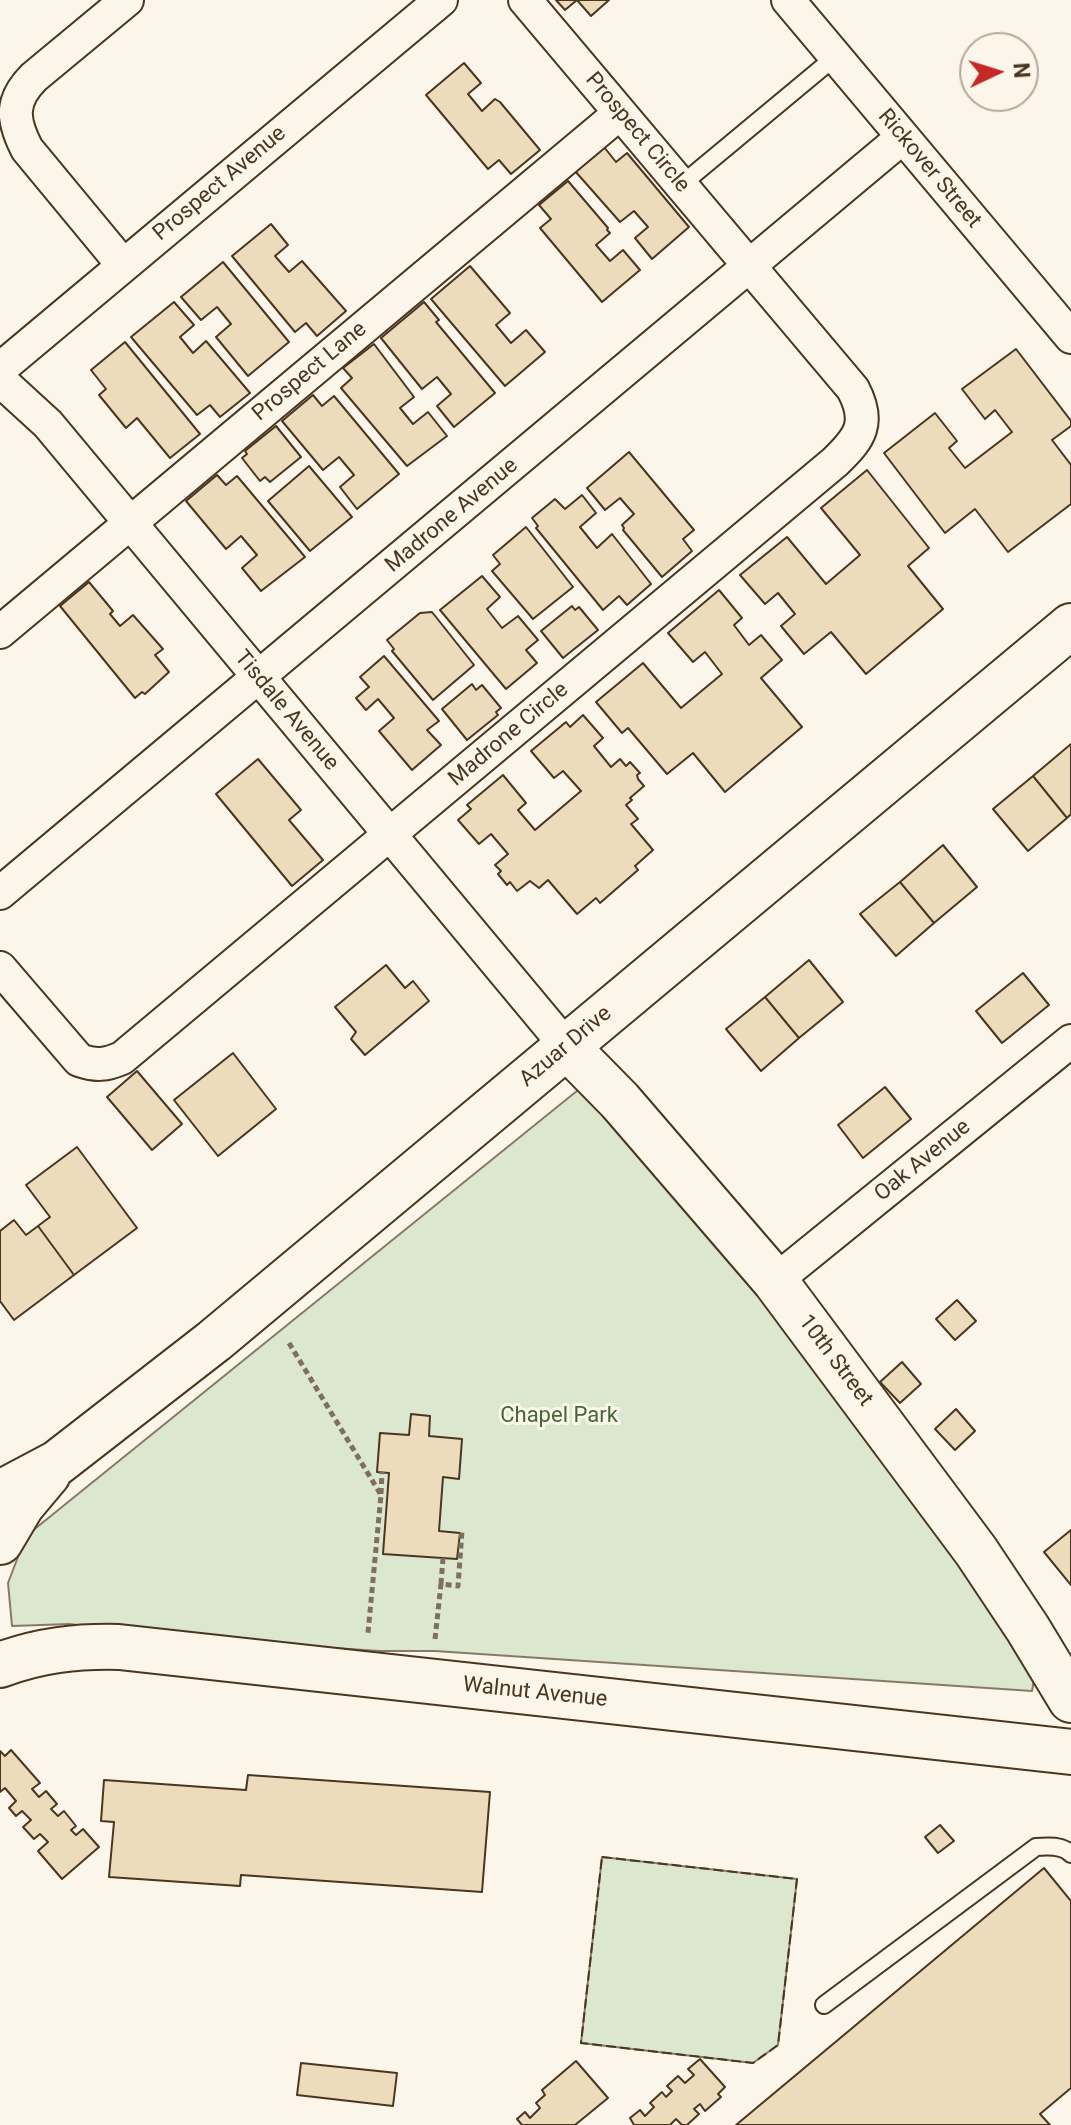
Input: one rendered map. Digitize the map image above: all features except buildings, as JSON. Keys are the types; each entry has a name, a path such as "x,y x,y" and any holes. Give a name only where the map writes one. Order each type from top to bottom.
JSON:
{"street":[{"path":"123,265 27,149 17,130 15,109 23,89 34,77 127,0"},
{"name":"Prospect Avenue","path":"0,369 441,0"},
{"name":"Prospect Circle","path":"525,0 750,266"},
{"name":"Rickover Street","path":"788,0 1071,337"},
{"name":"Prospect Lane","path":"0,632 620,113"},
{"name":"Madrone Avenue","path":"0,893 903,137"},
{"name":"Madrone Circle","path":"0,968 79,1060 95,1066 122,1058 823,473 855,442 863,423 861,405 853,389 750,266"},
{"name":"Tisdale Avenue","path":"0,380 48,424 566,1046"},
{"name":"Azuar Drive","path":"0,1493 57,1463 214,1341 1071,626"},
{"name":"Oak Avenue","path":"775,1281 1071,1041"},
{"name":"10th Street","path":"566,1046 620,1101 775,1281 976,1551 1071,1700"},
{"name":"Azuar Drive","path":"0,1542 22,1505 57,1463"},
{"name":"Walnut Avenue","path":"0,1665 53,1649 119,1647 1071,1752"}],"lane":[{"path":"681,185 835,57"},
{"path":"824,2005 1036,1847 1050,1846 1071,1854"}],"path":[{"path":"289,1343 381,1495"},
{"path":"368,1633 382,1472"},
{"path":"441,1584 458,1586 462,1531"},
{"path":"435,1639 443,1558"}],"green space":[{"name":"Chapel Park","path":"588,1082 711,1219 1037,1663 1032,1691 435,1651 380,1651 148,1636 70,1624 12,1626 8,1583 26,1536"},
{"path":"602,1857 797,1879 778,2045 753,2063 581,2043"}],"fence":[{"path":"602,1857 797,1879 778,2045 753,2063 581,2043 602,1857"}]}
